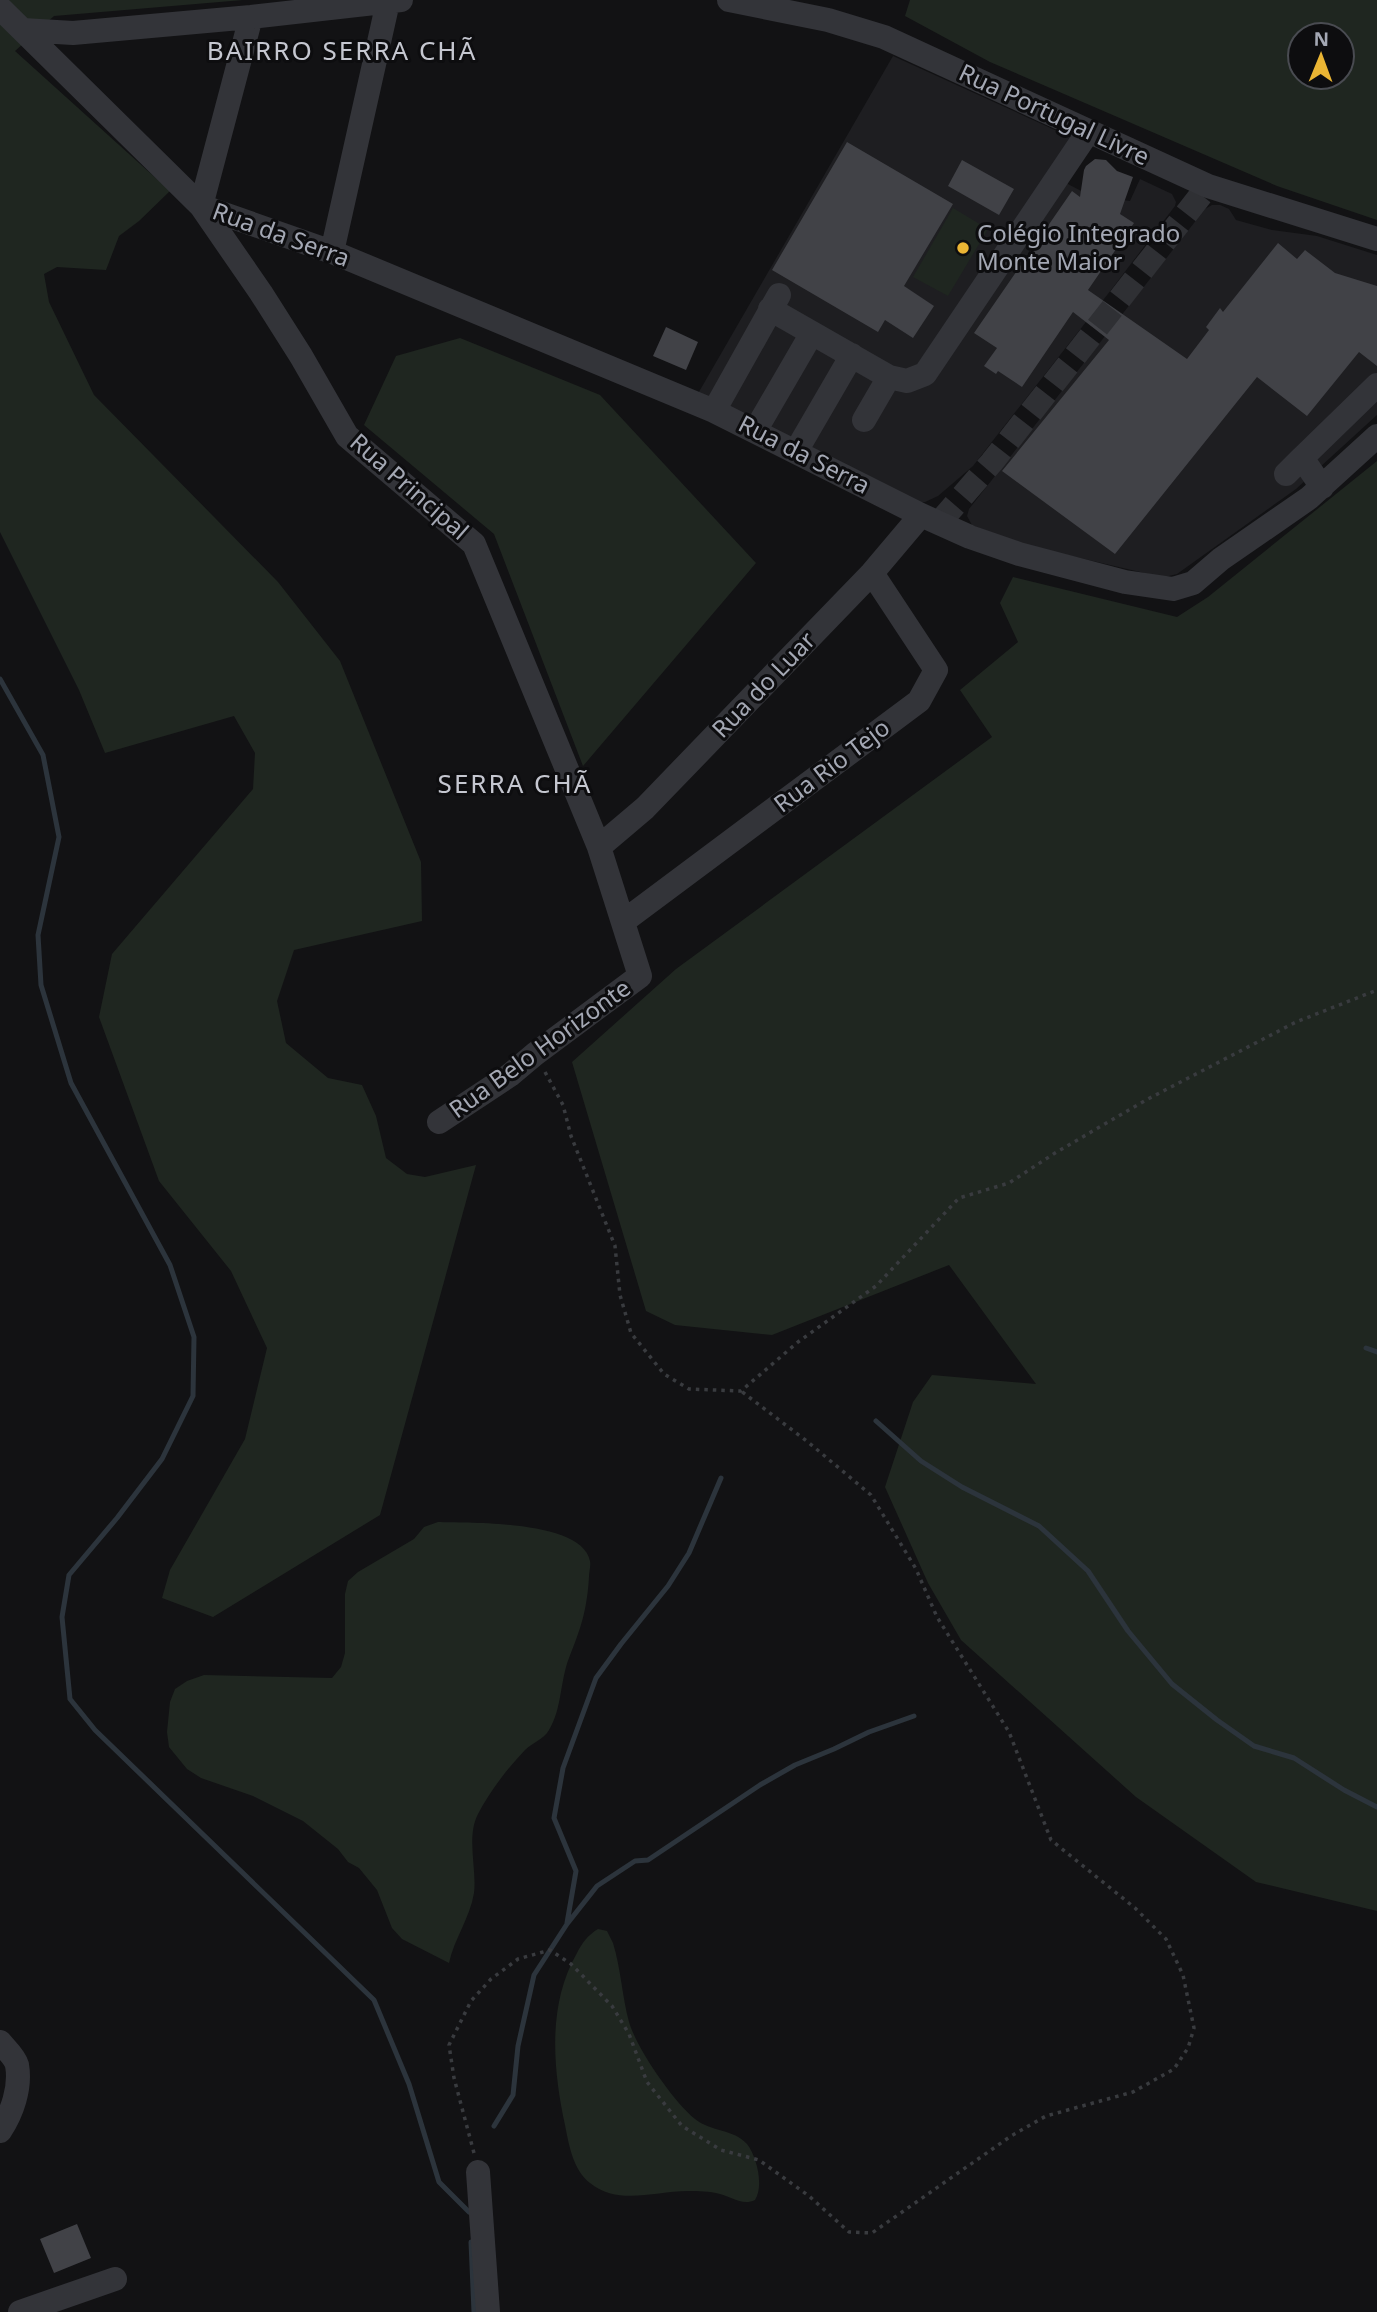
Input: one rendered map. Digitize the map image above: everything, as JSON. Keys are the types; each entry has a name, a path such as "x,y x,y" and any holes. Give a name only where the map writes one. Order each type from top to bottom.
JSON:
{"street":[{"name":"Rua Portugal Livre","path":"729,0 828,20 884,37 1208,186 1377,239"},
{"path":"23,30 73,33 394,1 332,252"},
{"name":"Rua Principal","path":"0,8 201,206 268,303 347,436 474,544 599,848 640,976"},
{"path":"201,206 251,17"},
{"path":"714,411 775,302 812,333 888,377 907,381 925,374 1088,132"},
{"name":"Rua da Serra","path":"201,206 332,252 714,411 930,519 1019,554 1125,582 1172,589 1194,583 1221,559 1322,487 1377,436"},
{"path":"762,419 812,333"},
{"path":"802,441 852,355"},
{"path":"864,421 888,377"},
{"path":"1322,487 1294,466 1377,385"},
{"name":"Rua do Luar","path":"599,848 645,808 872,573 930,519"},
{"name":"Rua Rio Tejo","path":"624,921 919,701 936,670 872,573"},
{"name":"Rua Belo Horizonte","path":"439,1122 510,1075 640,976"},
{"path":"0,2042 16,2063 16,2090 11,2115 0,2131"},
{"path":"476,2162 488,2312"},
{"path":"20,2312 115,2279"}],"path":[{"path":"741,1391 798,1342 876,1286 959,1198 1009,1183 1146,1100 1296,1022 1377,990"},
{"path":"476,2162 454,2078 449,2045 471,2001 491,1979 518,1959 550,1950 571,1964 612,2006 629,2034 647,2082 682,2126 721,2150 760,2160 808,2196 849,2232 872,2233 1011,2136 1046,2116 1133,2092 1174,2068 1188,2048 1194,2028 1183,1975 1166,1939 1135,1908 1051,1840 1009,1732 937,1616 916,1569 871,1494 741,1391 689,1389 664,1374 631,1333 620,1295 615,1246 571,1136 563,1105 535,1054"}],"shaded area":[{"path":"0,0 243,0 54,16 15,51 170,191 119,236 106,270 57,267 44,274 49,302 94,395 278,582 340,661 421,862 422,921 294,950 277,1001 286,1043 328,1078 362,1085 376,1116 386,1158 407,1174 425,1177 476,1165 380,1515 213,1617 162,1598 170,1570 245,1439 267,1348 231,1271 159,1181 99,1017 112,954 253,789 255,753 234,716 105,753 79,690 0,532"},
{"path":"910,0 1377,0 1377,220 1277,186 990,62 905,16"},
{"name":"Colégio Integrado Monte Maior","path":"893,56 1090,146 1064,182 1091,196 1130,201 1140,179 1172,194 1176,202 1111,290 973,466 938,496 925,502 696,397"},
{"name":"Colégio Integrado Monte Maior","path":"1212,205 1229,209 1236,220 1272,230 1317,236 1377,255 1377,415 1296,489 1177,574 1165,577 1153,575 1024,545 972,525 967,516 969,509 1205,209"},
{"path":"953,208 988,229 948,296 913,277"},
{"path":"460,338 600,395 756,563 583,766 494,534 364,425 396,356"},
{"path":"1377,461 1377,1911 1256,1882 1136,1797 961,1640 928,1583 885,1487 913,1402 932,1375 1036,1384 949,1265 772,1335 675,1325 646,1311 572,1062 676,969 992,737 960,690 1018,642 1000,603 1013,577 1177,617 1208,597"},
{"path":"438,1522 523,1526 547,1531 567,1538 582,1548 590,1561 585,1609 566,1667 553,1722 547,1733 525,1750 505,1773 478,1814 472,1843 474,1893 449,1963 402,1939 392,1928 377,1890 359,1868 348,1862 338,1849 303,1821 253,1796 201,1778 187,1769 169,1747 167,1732 170,1702 175,1689 204,1675 332,1678 341,1667 345,1653 345,1594 348,1581 358,1572 414,1539 424,1527"},
{"path":"598,1929 607,1931 613,1943 629,2022 648,2060 667,2088 695,2119 736,2136 747,2144 754,2156 758,2172 759,2187 755,2200 741,2202 720,2194 700,2191 625,2196 601,2190 579,2171 568,2141 561,2104 555,2038 567,1973 583,1943"}],"building":[{"path":"847,142 953,204 904,286 934,306 913,338 885,320 878,332 772,270"},
{"path":"1095,159 1106,160 1117,171 1133,177 1120,214 1134,223 1088,290 1187,359 1209,330 1206,327 1220,308 1223,312 1278,243 1297,259 1305,250 1335,273 1377,286 1377,366 1359,352 1307,416 1257,377 1115,554 1002,471 1109,340 1073,312 1022,387 998,371 996,374 984,366 997,348 974,333 1072,191 1080,197 1084,170"},
{"path":"962,160 1014,189 999,215 948,186"},
{"path":"666,327 698,342 686,370 653,356"},
{"path":"77,2224 91,2258 54,2273 40,2239"}],"waterway":[{"path":"0,679 43,755 59,837 38,935 41,985 71,1083 170,1265 194,1337 193,1396 162,1459 69,1575 62,1617 70,1699 95,1730 374,2000 409,2084 439,2182 469,2212"},
{"path":"1366,1348 1377,1352"},
{"path":"876,1421 921,1461 962,1487 1039,1526 1088,1571 1128,1631 1172,1684 1217,1720 1254,1746 1294,1758 1344,1790 1377,1807"},
{"path":"567,1923 576,1871 554,1818 563,1768 596,1678 668,1586 689,1553 721,1478"},
{"path":"494,2126 513,2095 518,2046 534,1975 567,1924 597,1886 635,1861 648,1860 760,1785 795,1765 869,1732 914,1716"},
{"path":"471,2242 474,2312"}],"tunnel":[{"path":"939,523 992,462 1208,186"}],"place":[{"name":"Colégio Integrado Monte Maior","path":"963,248"}],"district":[{"name":"BAIRRO SERRA CHÃ","path":"342,51"},
{"name":"SERRA CHÃ","path":"515,784"}]}
